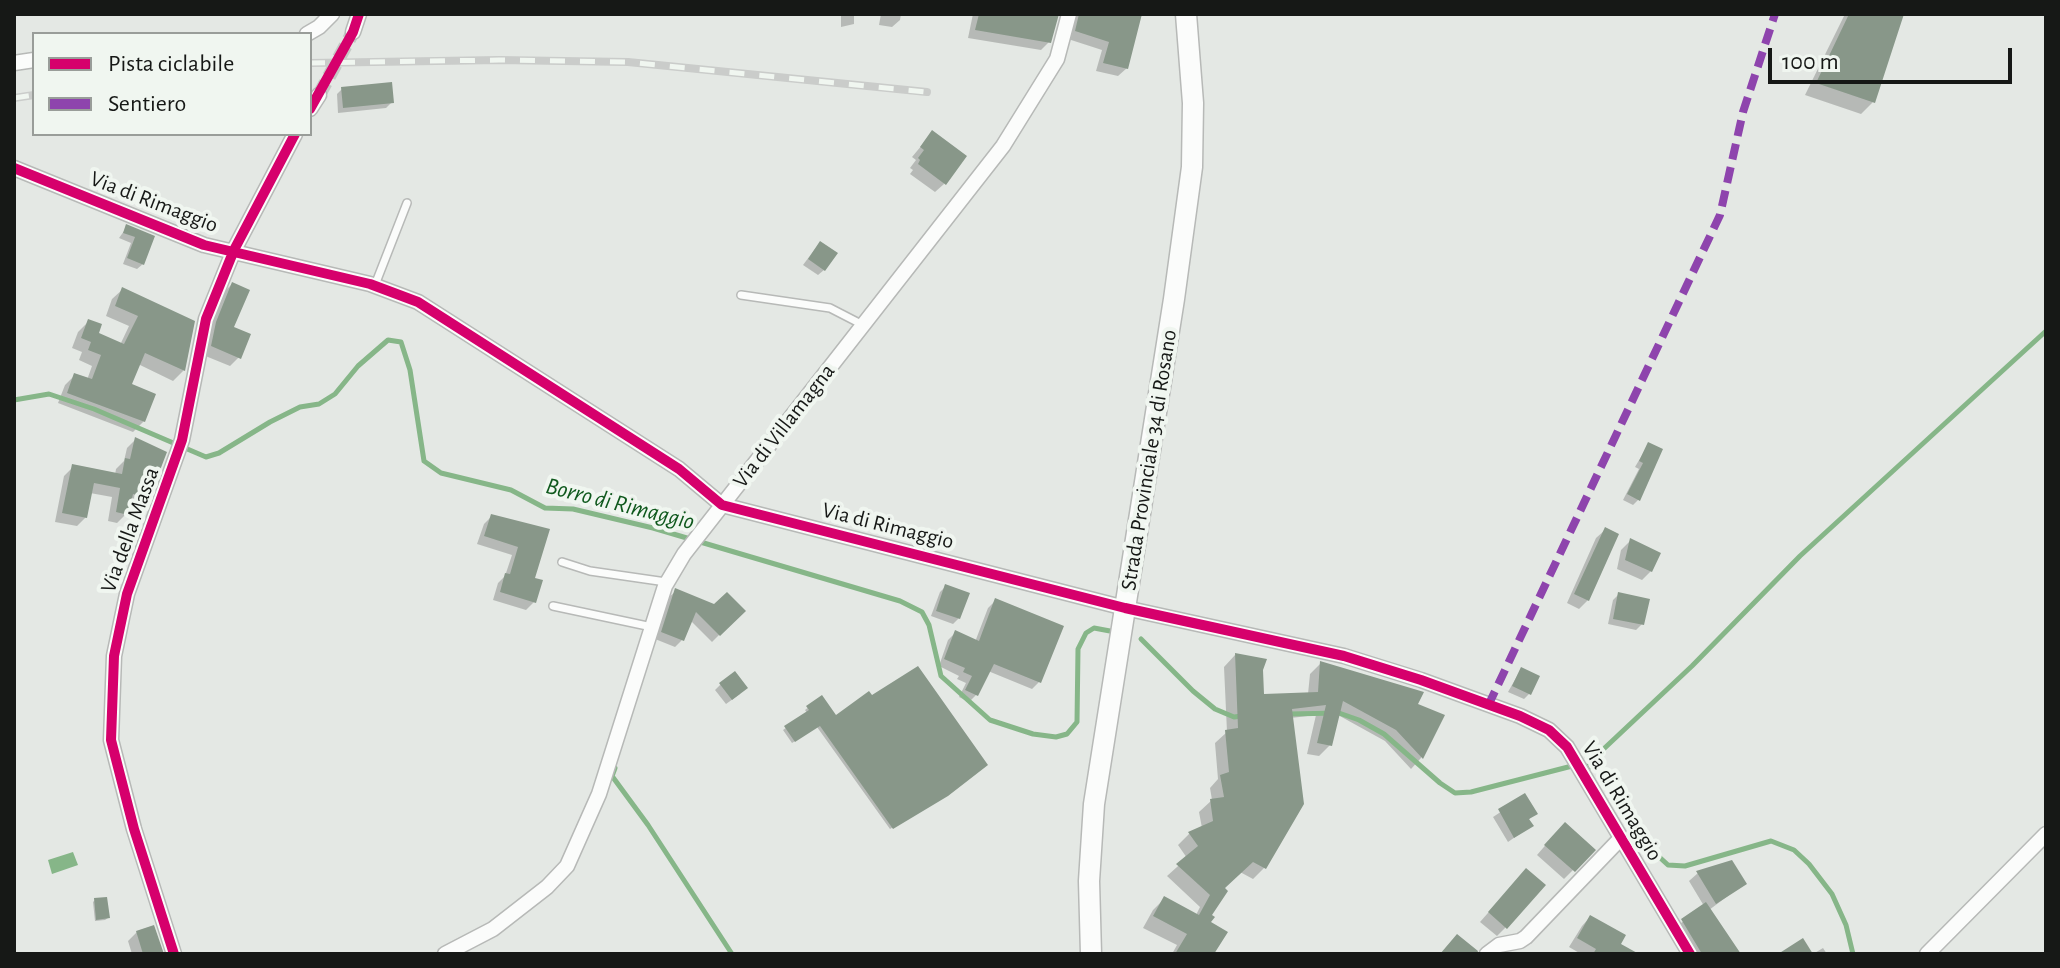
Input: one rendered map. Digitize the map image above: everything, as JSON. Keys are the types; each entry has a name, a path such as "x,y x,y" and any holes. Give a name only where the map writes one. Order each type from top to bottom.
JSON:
{"main road":[{"name":"Strada Provinciale 34 di Rosano","path":"1091,954 1089,881 1094,804 1192,167 1193,103 1186,14"}],"street":[{"path":"310,32 332,14"},
{"path":"353,32 359,14"},
{"name":"Via di Villamagna","path":"445,954 493,929 547,887 567,866 599,794 668,582 684,554 1003,146 1057,59 1069,14"},
{"path":"312,106 319,95"},
{"name":"Via della Massa","path":"174,954 134,829 111,740 114,656 127,594 182,440 206,319 234,250 294,136"},
{"name":"Via di Rimaggio","path":"14,168 204,245 375,285 418,302 679,469 722,505 1124,613 1344,656 1520,716 1549,730 1567,747 1690,954"},
{"path":"1927,954 2046,834"},
{"path":"1487,954 1499,945 1526,937 1621,838"}],"lane":[{"path":"375,285 407,203"},
{"path":"741,295 830,308 863,325"},
{"path":"562,562 590,571 668,582"},
{"path":"553,606 652,627"}],"shaded area":[{"path":"73,852 78,865 52,874 48,860"}],"building":[{"path":"979,14 1059,14 1051,43 975,30"},
{"path":"1079,14 1142,14 1128,69 1103,63 1109,42 1075,31"},
{"path":"1849,14 1904,14 1875,103 1816,83"},
{"path":"392,82 394,103 343,108 341,87"},
{"path":"932,130 967,156 946,185 918,164 924,150 920,147"},
{"path":"126,224 155,236 144,265 127,258 135,237 123,233"},
{"path":"820,241 838,253 825,271 808,259"},
{"path":"232,282 250,290 234,327 251,334 241,359 211,346 216,322"},
{"path":"122,287 195,321 185,371 145,353 132,384 156,394 145,422 67,393 74,373 92,379 101,355 88,350 91,342 81,338 88,319 102,324 99,333 124,344 138,316 115,306"},
{"path":"135,437 167,452 149,499 133,494 128,515 116,512 120,488 94,483 87,518 62,513 72,464 122,474 125,458 130,459"},
{"path":"1648,442 1663,449 1640,501 1627,494 1643,463 1639,461"},
{"path":"491,514 550,529 535,578 543,580 536,603 500,592 505,573 510,574 518,547 484,536"},
{"path":"1605,527 1619,534 1589,601 1574,594"},
{"path":"1630,538 1661,553 1652,572 1625,560"},
{"path":"945,584 970,593 960,619 936,611"},
{"path":"675,588 714,604 727,592 746,611 720,636 696,612 684,641 661,632"},
{"path":"1618,592 1650,599 1644,625 1613,619"},
{"path":"995,598 1064,626 1041,683 994,664 978,696 965,690 972,676 963,672 965,668 944,659 955,630 979,641"},
{"path":"1235,653 1267,659 1263,670 1264,694 1318,692 1320,661 1424,692 1418,704 1445,715 1423,759 1396,730 1343,701 1332,746 1317,743 1326,705 1292,709 1304,804 1266,869 1253,862 1225,888 1228,891 1212,915 1215,917 1211,922 1228,932 1214,954 1175,954 1187,934 1153,916 1164,896 1199,915 1210,895 1176,864 1198,846 1188,832 1213,821 1210,799 1224,797 1220,775 1229,772 1225,730 1238,728"},
{"path":"918,666 988,765 948,796 893,829 820,726 795,742 784,726 809,710 806,706 822,695 836,715 869,691 872,695"},
{"path":"1521,667 1540,676 1531,695 1512,686"},
{"path":"735,671 748,688 732,700 719,683"},
{"path":"1525,793 1538,814 1529,819 1534,826 1514,838 1498,809"},
{"path":"1565,822 1596,850 1575,872 1544,845"},
{"path":"1732,860 1747,884 1716,904 1696,871"},
{"path":"1526,868 1546,885 1507,929 1488,912"},
{"path":"107,897 110,918 96,920 94,898"},
{"path":"1706,902 1741,954 1702,954 1681,919"},
{"path":"1590,915 1626,935 1621,944 1639,954 1593,954 1596,949 1577,938"},
{"path":"154,925 164,954 143,954 136,931"},
{"path":"1457,934 1478,951 1477,954 1440,954"},
{"path":"1803,938 1813,954 1778,954"}],"waterway":[{"path":"1591,767 1594,758 1692,666 1800,556 2046,331"},
{"name":"Borro di Rimaggio","path":"14,400 49,394 94,409 206,457 219,453 300,407 319,404 335,394 358,366 388,340 401,342 410,370 424,461 441,473 511,490 545,508 573,509 653,528 900,601 922,612 929,625 941,676 990,720 1033,734 1056,737 1067,734 1077,722 1078,649 1086,633 1094,628 1110,631"},
{"name":"Borro di Rimaggio","path":"1141,639 1215,709 1234,717 1242,716"},
{"name":"Borro di Rimaggio","path":"1288,714 1339,713 1359,720 1384,734 1455,793 1471,792 1576,765 1601,768 1656,854 1668,865 1685,866 1771,841 1794,850 1832,894 1846,925 1853,954"},
{"path":"615,768 612,776 648,825 732,954"}],"tunnel":[{"path":"319,95 353,32"}],"railway":[{"path":"312,63 628,62 927,92"},
{"path":"14,98 32,95"}],"marked path":[{"path":"1488,706 1720,215 1743,112 1775,14"}],"cycle path":[{"path":"312,105 353,32 359,14"},
{"path":"174,954 134,829 111,740 114,656 127,594 182,440 206,319 234,250 294,136"},
{"path":"14,168 204,245 370,284 418,302 679,469 722,505 1125,608 1344,656 1520,716 1549,730 1567,747 1690,954"}]}
